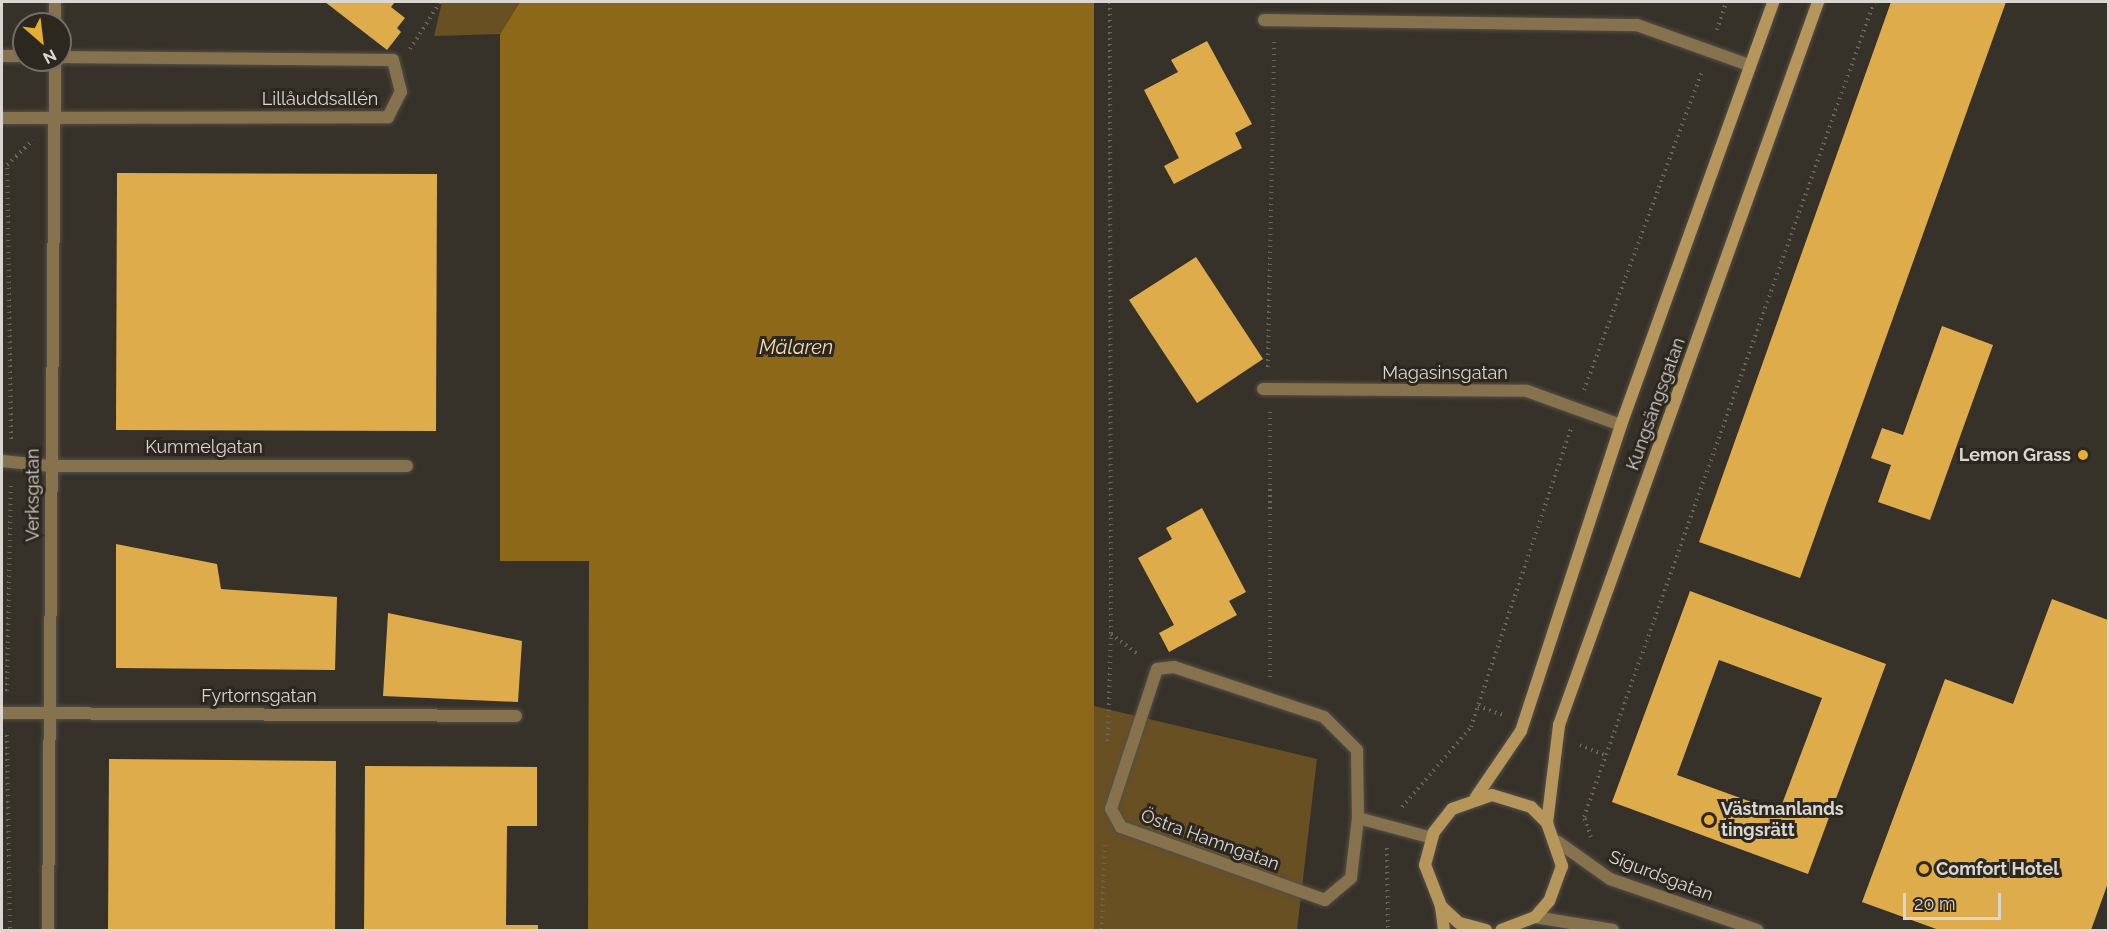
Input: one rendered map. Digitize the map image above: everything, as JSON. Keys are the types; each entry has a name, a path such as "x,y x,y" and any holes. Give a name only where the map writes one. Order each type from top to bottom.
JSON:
{"main road":[{"name":"Kungsängsgatan","path":"1476,797 1521,731 1621,425 1773,2"},
{"name":"Kungsängsgatan","path":"1547,823 1559,725 1818,2"},
{"path":"1444,930 1440,906 1425,865 1432,838 1452,809 1476,797 1511,798 1547,823 1558,842 1562,866 1556,888 1535,917 1516,929 1501,930"},
{"path":"1440,906 1459,923 1486,930"}],"street":[{"path":"1264,20 1638,25 1749,65"},
{"path":"72,57 393,60"},
{"name":"Lillåuddsallén","path":"2,118 388,117 401,92 393,60"},
{"name":"Verksgatan","path":"48,930 55,72"},
{"name":"Magasinsgatan","path":"1263,389 1527,391 1621,425"},
{"name":"Kummelgatan","path":"6,462 51,466 406,466"},
{"name":"Östra Hamngatan","path":"1174,667 1324,717 1357,750 1358,818 1351,878 1325,900 1121,827 1111,809 1157,669 1174,667"},
{"name":"Fyrtornsgatan","path":"4,713 516,716"},
{"path":"1358,818 1432,838"},
{"name":"Sigurdsgatan","path":"1558,842 1610,879 1757,930"},
{"path":"1535,917 1613,930"}],"path":[{"path":"393,60 404,60 440,2"},
{"path":"1110,2 1111,634 1157,669"},
{"path":"1388,930 1383,877 1393,828 1402,807 1471,727 1577,410 1726,2"},
{"path":"1600,844 1591,838 1584,817 1874,2"},
{"path":"1264,20 1275,45 1270,356 1263,389 1271,414 1269,699"},
{"path":"10,930 4,713 7,165 54,118"}],"shaded area":[{"path":"442,2 520,2 500,34 434,36"},
{"path":"1090,705 1317,759 1297,930 1090,930"}],"water":[{"name":"Mälaren","path":"520,2 1094,2 1094,930 588,930 589,561 500,561 500,34"}],"building":[{"path":"325,2 395,2 391,7 405,18 397,28 401,32 387,50"},
{"path":"1891,2 2006,2 1800,578 1699,542"},
{"path":"1207,41 1252,124 1235,133 1242,148 1174,184 1164,166 1179,158 1144,90 1178,72 1171,60"},
{"path":"117,173 437,174 436,431 116,430"},
{"path":"1196,257 1263,359 1197,403 1129,300"},
{"path":"1942,326 1993,345 1930,520 1878,502 1891,465 1871,458 1882,428 1903,435"},
{"path":"1202,508 1246,592 1229,601 1237,615 1169,652 1159,633 1174,625 1138,558 1172,539 1166,528"},
{"path":"116,544 217,564 221,589 337,597 335,670 116,668"},
{"path":"1690,591 1886,664 1808,874 1612,802","holes":["1719,660 1822,698 1779,812 1677,775"]},
{"path":"2052,599 2108,620 2108,883 2091,930 1939,930 1862,902 1945,679 2013,704"},
{"path":"388,613 522,641 518,702 383,696"},
{"path":"109,759 336,761 335,930 108,930"},
{"path":"365,766 537,767 537,826 507,826 506,925 538,925 538,930 364,930"}],"place":[{"name":"Lemon Grass","path":"2083,455"},
{"name":"Västmanlands tingsrätt","path":"1709,820"},
{"name":"Comfort Hotel","path":"1924,869"}]}
